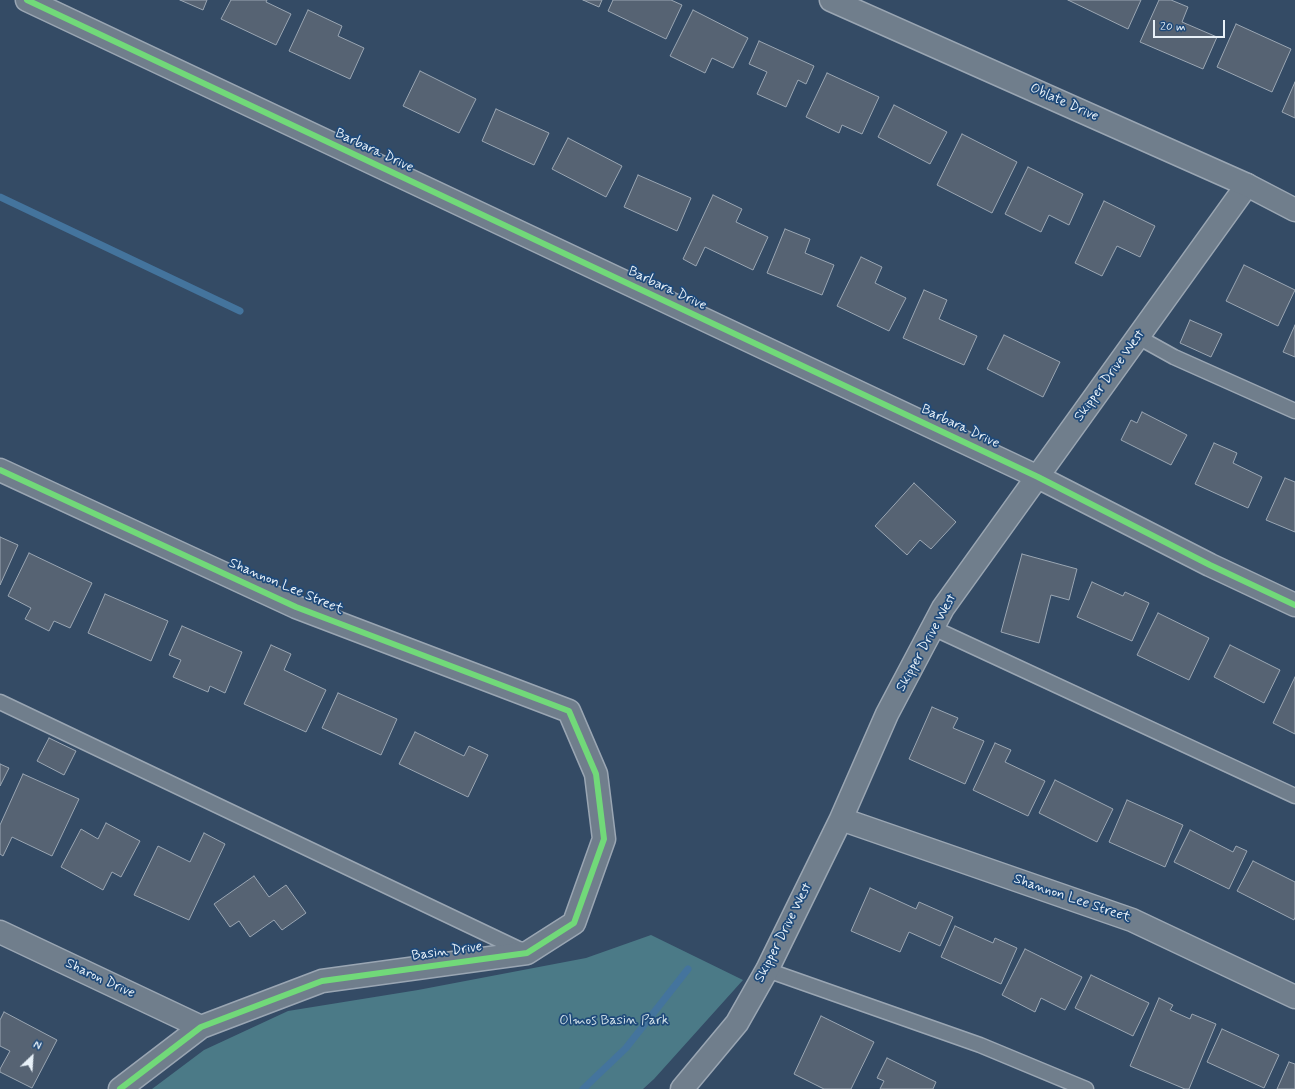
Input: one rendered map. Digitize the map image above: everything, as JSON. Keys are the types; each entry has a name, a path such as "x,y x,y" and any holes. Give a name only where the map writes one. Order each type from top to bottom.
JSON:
{"street":[{"name":"Barbara Drive","path":"26,0 1038,476 1210,565 1295,605"},
{"name":"Oblate Drive","path":"831,0 1247,185 1295,210"},
{"name":"Skipper Drive West","path":"682,1089 737,1023 767,970 841,819 888,714 943,608 1247,185"},
{"name":"Shannon Lee Street","path":"0,470 296,606 570,711"},
{"name":"Basin Drive","path":"120,1089 201,1027 322,981 527,953 574,923 604,839 596,774 570,711"},
{"name":"Shannon Lee Street","path":"841,819 1132,920 1295,997"},
{"name":"Sharon Drive","path":"0,932 201,1027"}],"lane":[{"path":"1138,337 1174,357 1295,411"},
{"path":"933,628 1295,796"},
{"path":"0,702 527,953"},
{"path":"767,970 980,1045 1086,1089"}],"green space":[{"name":"Olmos Basin Park","path":"651,935 743,980 654,1079 643,1089 152,1089 204,1050 288,1011 418,990 586,958"}],"building":[{"path":"180,0 207,0 203,10"},
{"path":"231,0 267,0 266,2 291,14 276,45 221,19"},
{"path":"583,0 602,0 599,7"},
{"path":"613,0 671,0 682,5 666,39 608,11"},
{"path":"1068,0 1141,0 1128,29"},
{"path":"1159,0 1171,0 1188,7 1182,22 1217,37 1203,69 1140,42"},
{"path":"308,10 342,26 338,36 364,48 350,79 289,51"},
{"path":"693,10 748,38 733,68 712,58 705,73 670,56"},
{"path":"1236,24 1291,49 1272,92 1217,67"},
{"path":"759,41 814,66 806,84 798,80 786,107 757,94 767,72 749,64"},
{"path":"420,71 476,99 459,133 403,106"},
{"path":"827,73 879,97 862,134 842,125 839,133 806,117"},
{"path":"1295,82 1295,118 1282,112"},
{"path":"894,105 947,132 930,164 878,137"},
{"path":"496,109 549,133 534,165 482,141"},
{"path":"962,134 1017,162 992,213 937,185"},
{"path":"568,138 622,166 606,197 552,169"},
{"path":"1028,167 1083,194 1069,225 1049,215 1041,232 1005,214"},
{"path":"638,175 691,198 677,231 624,207"},
{"path":"713,195 742,209 736,222 768,237 753,270 705,247 696,266 683,259"},
{"path":"1104,201 1155,226 1140,257 1117,246 1102,276 1075,263"},
{"path":"785,229 810,239 805,253 834,265 822,295 767,273"},
{"path":"861,257 882,267 875,283 906,298 889,331 837,306"},
{"path":"1244,265 1295,290 1278,326 1226,301"},
{"path":"924,290 947,300 939,319 977,336 964,365 903,338"},
{"path":"1190,320 1222,334 1211,357 1180,343"},
{"path":"1295,325 1295,357 1283,352"},
{"path":"1004,335 1060,362 1043,397 987,369"},
{"path":"1142,412 1187,435 1171,465 1121,440 1131,420 1137,423"},
{"path":"1214,443 1237,453 1233,463 1262,477 1248,508 1195,484"},
{"path":"1285,478 1295,482 1295,532 1266,520"},
{"path":"914,483 956,522 931,549 920,540 907,555 875,526"},
{"path":"0,537 18,545 0,585"},
{"path":"29,553 92,583 70,628 54,621 49,631 25,619 31,608 8,596"},
{"path":"1022,554 1077,569 1069,600 1051,595 1039,643 1001,632"},
{"path":"1092,582 1123,596 1125,592 1149,603 1132,641 1077,617"},
{"path":"105,594 168,621 151,661 88,633"},
{"path":"1158,613 1209,638 1189,680 1137,655"},
{"path":"182,626 242,652 225,693 210,686 208,692 173,677 181,660 169,655"},
{"path":"271,645 291,654 284,670 326,690 306,732 244,704"},
{"path":"1230,645 1280,670 1264,703 1214,677"},
{"path":"1295,677 1295,734 1273,723"},
{"path":"338,693 397,719 381,755 322,728"},
{"path":"932,707 958,718 953,728 984,741 965,784 909,759"},
{"path":"415,732 464,756 469,746 488,755 468,797 399,764"},
{"path":"49,738 76,751 64,775 37,761"},
{"path":"995,743 1011,750 1005,762 1045,781 1028,816 973,790"},
{"path":"0,764 9,768 0,786"},
{"path":"23,774 79,799 52,856 12,837 3,856 0,854 0,825"},
{"path":"1055,780 1113,809 1097,842 1039,813"},
{"path":"1127,800 1183,825 1165,867 1109,842"},
{"path":"106,823 140,841 121,877 112,872 103,890 61,867 81,829 98,839"},
{"path":"1190,830 1233,852 1236,846 1247,851 1229,889 1174,862"},
{"path":"204,833 225,844 189,920 134,895 158,846 190,862"},
{"path":"1253,861 1295,882 1294,920 1237,891"},
{"path":"254,876 269,897 286,885 306,913 282,930 274,920 250,937 239,921 230,927 214,904"},
{"path":"870,888 916,909 919,902 953,917 940,946 909,932 900,952 851,931"},
{"path":"955,926 993,943 995,938 1017,948 1001,984 941,957"},
{"path":"1025,949 1082,977 1065,1010 1041,998 1035,1012 1002,995"},
{"path":"1091,975 1149,1003 1133,1036 1075,1008"},
{"path":"1159,998 1173,1005 1170,1010 1190,1019 1192,1014 1216,1024 1189,1089 1185,1089 1130,1066"},
{"path":"4,1012 57,1040 32,1088 0,1072 0,1069 10,1051 0,1046 0,1020"},
{"path":"821,1016 874,1042 851,1089 824,1089 794,1074"},
{"path":"1222,1029 1279,1055 1264,1088 1207,1062"},
{"path":"887,1058 936,1082 933,1089 880,1089 884,1081 877,1078"},
{"path":"1289,1062 1295,1064 1295,1089 1277,1089"}],"waterway":[{"path":"0,197 240,311"},
{"path":"583,1089 626,1048 688,969"}],"cycle path":[{"path":"27,0 1038,477 1210,565 1295,605"},
{"path":"0,470 296,607 569,711 596,774 604,839 574,923 527,953 322,981 201,1027 120,1089"}]}
